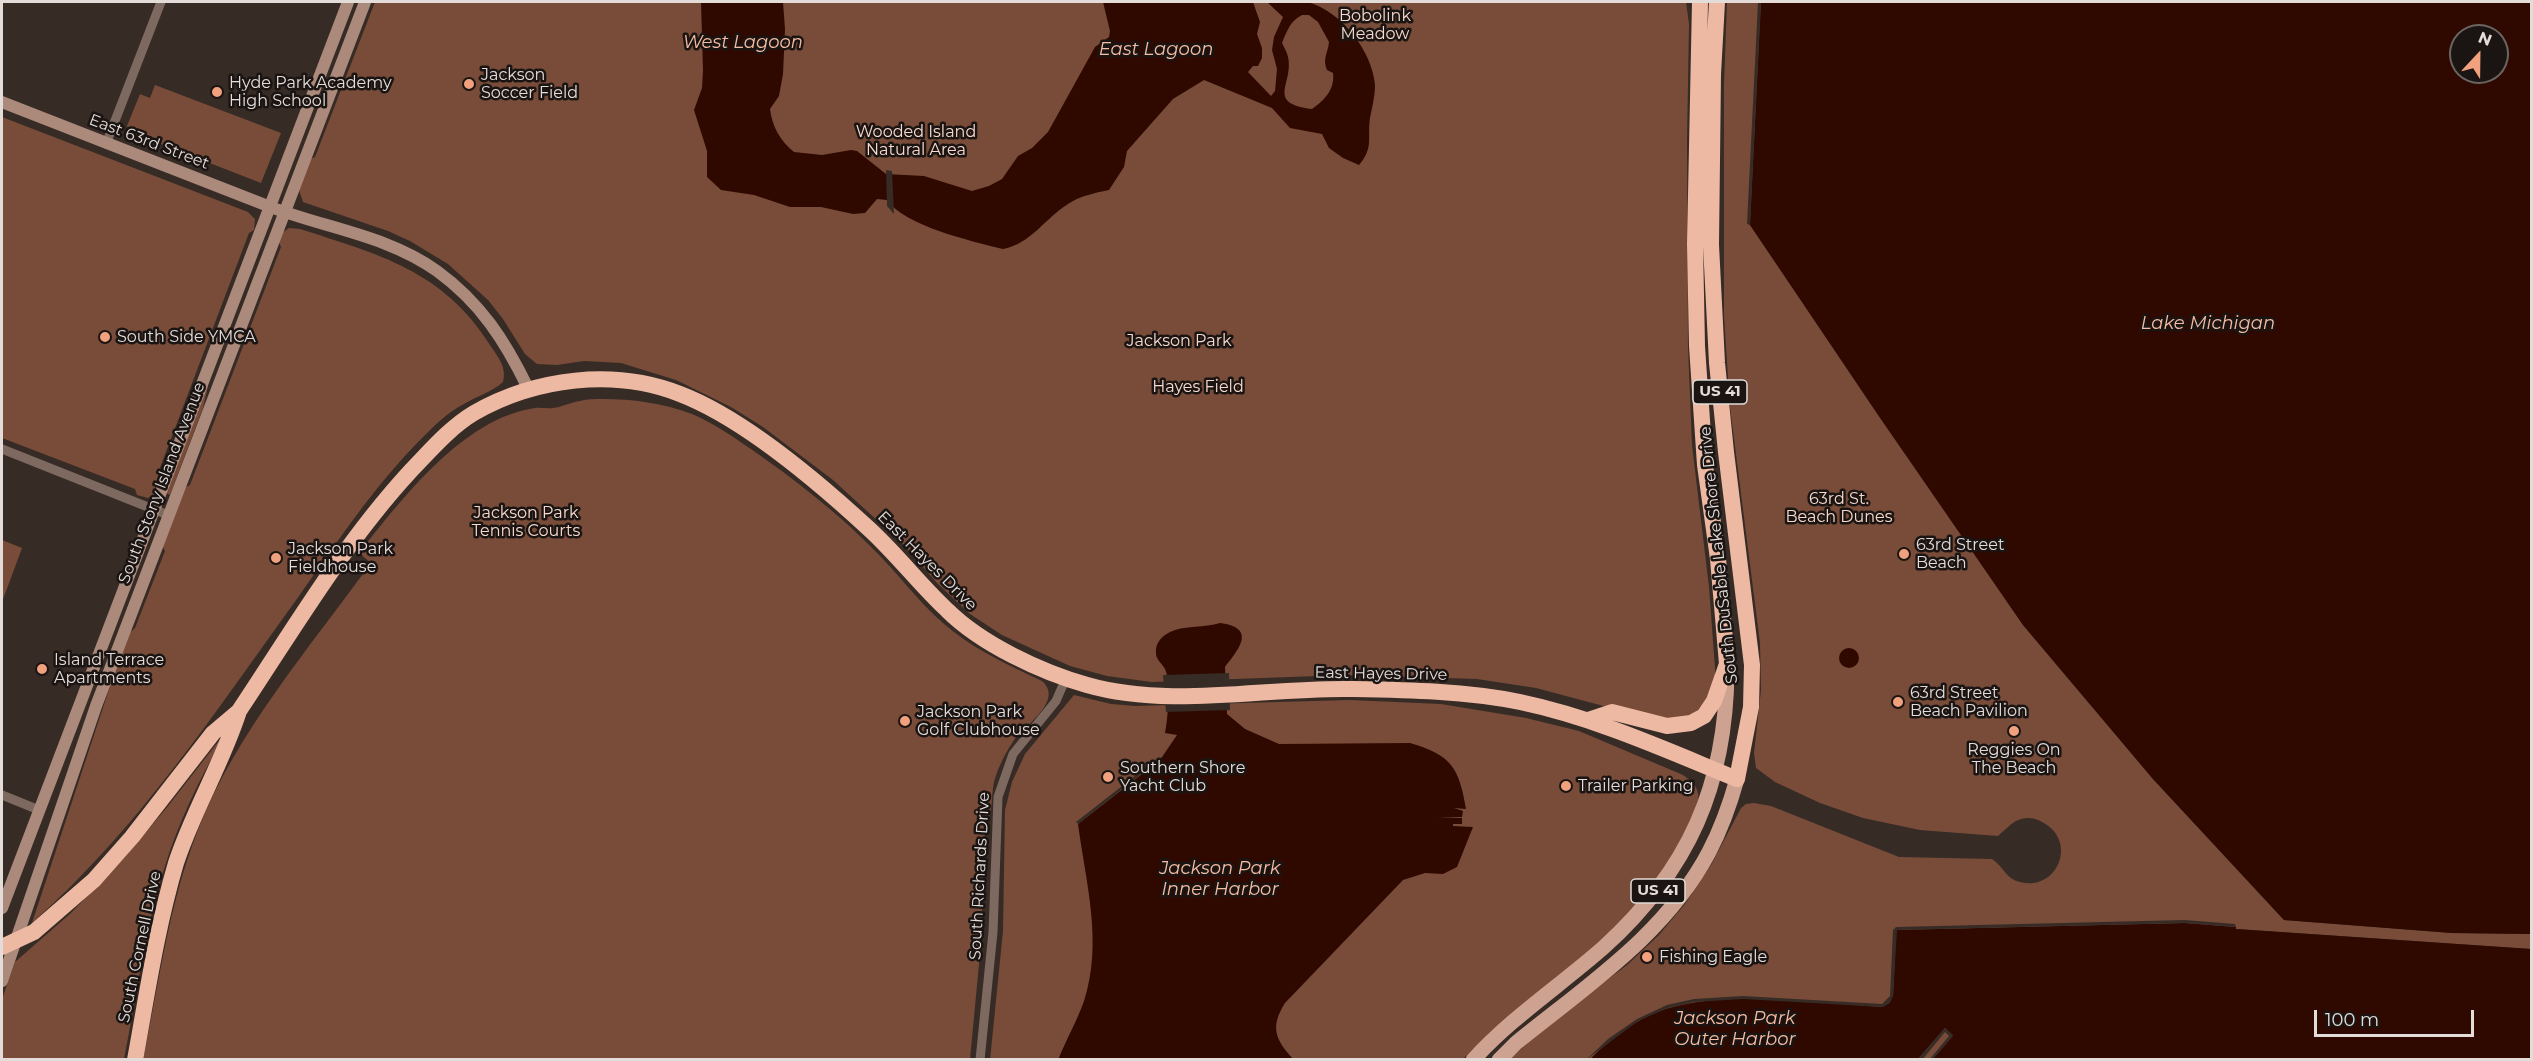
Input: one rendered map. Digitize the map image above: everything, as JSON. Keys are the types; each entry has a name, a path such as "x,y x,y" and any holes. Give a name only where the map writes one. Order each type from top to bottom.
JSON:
{"highway":[{"name":"South DuSable Lake Shore Drive","path":"1700,2 1695,244 1697,346 1705,465 1718,559 1727,664"},
{"name":"South DuSable Lake Shore Drive","path":"1717,2 1713,74 1712,245 1717,363 1752,666 1751,707 1737,779"},
{"name":"East Hayes Drive","path":"528,388 579,380 624,381 657,386 684,395 759,439 817,482 884,542 960,622 990,642 1066,678 1106,690 1154,696 1349,689 1464,694 1518,701 1588,720 1737,779"},
{"name":"South Cornell Drive","path":"9,944 34,932 94,880 132,837 213,733 239,711 356,539 401,480 473,413 528,388"},
{"path":"1588,720 1612,712 1667,726 1691,723 1704,716 1714,701 1727,664"},
{"name":"South Cornell Drive","path":"135,1059 162,918 177,863 200,802 228,744 239,711"}],"main road":[{"name":"South Stony Island Avenue","path":"2,908 348,2"},
{"name":"South Stony Island Avenue","path":"2,981 9,944 96,706 365,2"},
{"name":"East 63rd Street","path":"2,102 284,211"},
{"path":"284,211 386,244 413,256 438,272 484,314 508,348 528,388"},
{"name":"South DuSable Lake Shore Drive","path":"1716,771 1727,697 1727,664"},
{"name":"US 41","path":"1473,1059 1508,1026 1603,948 1642,911 1664,883 1682,854 1695,829 1716,771"},
{"name":"US 41","path":"1499,1059 1636,946 1668,912 1689,885 1709,852 1727,811 1737,779"}],"street":[{"path":"106,144 161,2"},
{"path":"2,449 168,515"},
{"name":"South Richards Drive","path":"980,1059 993,932 998,796 1013,754 1056,701 1066,678"},
{"path":"2,795 39,810"}],"green space":[{"name":"Jackson Park","path":"375,2 1686,2 1689,24 1688,347 1692,445 1709,587 1715,668 1715,684 1708,702 1685,721 1611,708 1536,688 1477,679 1345,675 1152,682 1107,676 1070,666 1002,635 970,614 938,584 902,543 833,480 763,427 731,407 676,380 621,363 584,361 557,365 537,364 525,354 488,300 448,264 410,241 388,231 303,202 299,190 310,159 315,157"},
{"name":"63rd St. Beach Dunes","path":"1727,2 1761,2 1750,225 2023,625 2153,779 2284,920 2452,933 2531,934 2531,949 2236,929 2236,927 1953,1035 1933,1059 1508,1060 1568,1009 1627,965 1658,936 1685,904 1711,865 1741,808 1746,804 1771,806 1899,857 1992,859 2011,878 2020,882 2033,883 2044,880 2059,863 2061,852 2059,841 2053,830 2036,819 2026,818 2016,821 1998,836 1920,830 1863,818 1820,803 1775,782 1756,768 1754,753 1761,690 1760,643 1730,407 1724,316 1724,85"},
{"path":"155,85 281,133 261,183 130,132 127,126 140,94 150,98"},
{"name":"South Side YMCA","path":"2,117 248,212 255,219 254,230 249,233 158,473 159,478 152,496 148,498 137,495 135,489 2,438"},
{"path":"289,228 300,229 356,247 382,257 430,282 452,299 472,320 501,362 504,372 503,382 447,415 388,475 342,535 206,725 142,808 71,886 32,923 127,635 135,628 165,551 162,545 184,488 190,485 281,247 279,242 282,233"},
{"path":"206,386 208,386 203,408 170,495 166,493"},
{"name":"Jackson Park Tennis Courts","path":"583,400 636,401 670,407 692,414 730,435 835,513 881,557 934,615 964,640 1042,681 1048,688 1049,696 1046,704 1014,740 1002,760 994,782 991,811 985,826 981,943 970,1059 143,1060 172,915 198,830 232,759 253,725 371,563 359,553 414,486 459,444 483,427 508,415 535,408 553,408"},
{"path":"2,540 22,548 2,602"},
{"path":"1074,695 1111,704 1135,706 1350,700 1441,704 1526,718 1579,731 1683,775 1691,781 1698,792 1697,804 1671,858 1650,888 1625,917 1598,944 1463,1059 990,1060 1003,931 1005,810 1012,782 1025,754"},
{"path":"221,738 183,817 158,889 124,1059 2,1059 2,999 15,962 71,913 125,857"}],"water":[{"name":"East Lagoon","path":"701,2 783,2 785,29 783,74 779,96 770,109 778,133 789,148 794,152 822,155 857,151 886,174 924,176 972,191 1002,179 1018,156 1032,148 1048,132 1095,47 1109,37 1110,31 1103,2 1253,2 1260,22 1257,34 1262,48 1262,58 1258,66 1253,66 1248,72 1271,96 1275,91 1277,69 1272,50 1274,37 1283,17 1267,2 1308,2 1332,14 1353,34 1368,59 1375,85 1367,153 1359,165 1329,148 1322,134 1290,128 1272,108 1204,80 1173,99 1127,151 1124,167 1109,190 1073,201 1022,242 1003,249 923,225 908,218 887,200 877,199 865,213 853,214 821,207 790,207 754,195 721,190 707,177 707,151 694,110 702,88","holes":["1302,15 1309,15 1318,22 1329,42 1325,63 1327,70 1333,73 1328,94 1312,109 1298,106 1289,102 1285,97 1289,67 1288,55 1282,43 1295,20"]},
{"name":"Lake Michigan","path":"1761,2 2531,2 2531,934 2452,933 2284,920 2153,779 2023,625 1750,225"},
{"name":"Jackson Park Inner Harbor","path":"1220,623 1238,629 1242,634 1239,646 1225,667 1227,714 1245,729 1279,744 1410,743 1435,752 1451,765 1456,773 1466,809 1454,808 1463,811 1462,817 1438,817 1462,818 1462,824 1453,824 1453,826 1473,827 1457,867 1443,874 1425,873 1403,880 1285,1003 1276,1026 1282,1045 1293,1059 1058,1060 1084,1001 1090,979 1092,957 1091,913 1078,824 1160,760 1177,735 1165,733 1168,682 1165,669 1156,655 1160,640 1176,630"},
{"path":"1849,648 1856,651 1859,658 1856,665 1849,668 1842,665 1839,658 1842,651"},
{"name":"Jackson Park Outer Harbor","path":"2185,923 2236,927 2236,929 2531,949 2531,1059 1933,1059 1953,1036 1945,1028 1918,1059 1589,1060 1616,1036 1636,1023 1669,1008 1693,1003 1775,999 1883,1007 1893,996 1896,930"}],"pier":[{"path":"1758,2 1761,2 1750,225 1747,224"},
{"path":"886,170 892,171 894,214 887,206"},
{"path":"1229,673 1230,710 1166,712 1163,675"},
{"path":"1158,758 1159,760 1078,824 1076,822"},
{"path":"2185,920 2235,924 2236,927 2185,923 1897,930 1893,996 1890,1003 1883,1007 1743,999 1694,1002 1668,1008 1638,1021 1586,1060 1608,1039 1637,1019 1667,1005 1694,999 1743,996 1882,1004 1890,996 1893,930 1896,927"},
{"path":"1945,1028 1953,1035 1933,1059 1930,1059 1949,1036 1945,1032 1922,1060 1918,1059"}],"place":[{"name":"Jackson Soccer Field","path":"469,84"},
{"name":"Hyde Park Academy High School","path":"217,92"},
{"name":"South Side YMCA","path":"105,337"},
{"name":"63rd Street Beach","path":"1904,554"},
{"name":"Jackson Park Fieldhouse","path":"276,558"},
{"name":"Island Terrace Apartments","path":"42,669"},
{"name":"63rd Street Beach Pavilion","path":"1898,702"},
{"name":"Jackson Park Golf Clubhouse","path":"905,721"},
{"name":"Reggies On The Beach","path":"2014,731"},
{"name":"Southern Shore Yacht Club","path":"1108,777"},
{"name":"Trailer Parking","path":"1566,786"},
{"name":"Fishing Eagle","path":"1647,957"}],"park label":[{"name":"Bobolink Meadow","path":"1375,25"},
{"name":"Wooded Island Natural Area","path":"916,141"},
{"name":"Hayes Field","path":"1198,387"}],"water label":[{"name":"West Lagoon","path":"743,43"}]}
